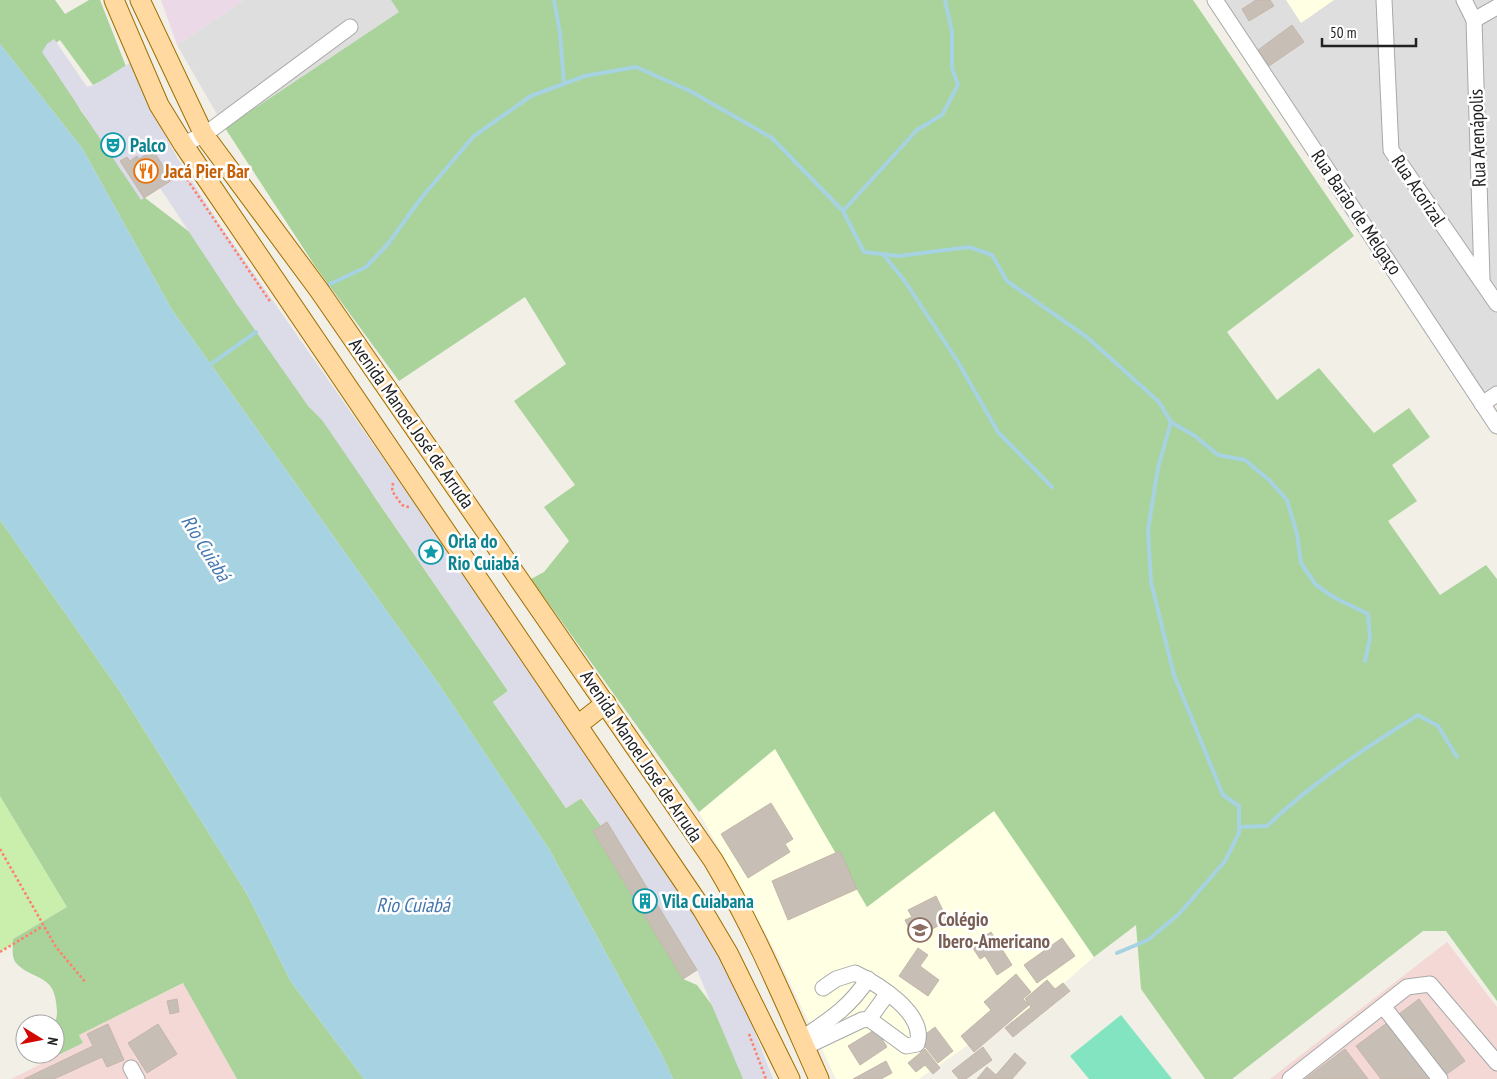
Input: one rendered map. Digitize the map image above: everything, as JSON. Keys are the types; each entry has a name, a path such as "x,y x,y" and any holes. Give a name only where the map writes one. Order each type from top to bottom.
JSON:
{"main road":[{"name":"Avenida Manoel José de Arruda","path":"114,0 159,105 183,144 706,916 728,953 790,1079"},
{"name":"Avenida Manoel José de Arruda","path":"140,0 204,135 319,290 679,808 730,888 774,976 819,1079"},
{"path":"578,725 606,703"}],"street":[{"name":"Rua Barão de Melgaço","path":"1215,0 1496,423"},
{"name":"Rua Acorizal","path":"1384,0 1391,150 1482,279 1497,304"},
{"name":"Rua Arenápolis","path":"1464,0 1474,20 1482,279"},
{"path":"1474,20 1497,7"},
{"path":"183,144 204,135 350,27"},
{"path":"1482,404 1497,394"},
{"path":"803,1043 869,1019 906,1046 917,1044 920,1034 916,1022 888,993 868,980 854,973 836,979 824,988"},
{"path":"803,1043 856,998 868,980"},
{"path":"1290,1079 1407,987 1430,984 1497,1063"},
{"path":"869,1019 888,993"},
{"path":"1383,1006 1440,1079"}],"path":[{"path":"0,849 56,947 86,983"},
{"path":"0,952 44,926"}],"shaded area":[{"path":"161,0 244,0 177,45"},
{"path":"244,0 391,0 400,12 225,128 177,45"},
{"path":"1216,0 1497,0 1497,392 1482,404"},
{"path":"1286,0 1334,0 1301,23"},
{"name":"Orla do Rio Cuiabá","path":"54,39 87,87 96,84 133,61 142,92 178,159 220,225 697,908 748,1014 773,1079 743,1079 697,970 683,979 593,831 601,826 582,798 566,808 493,702 508,691 322,420 308,406 236,303 160,188 141,200 42,52 47,44"},
{"name":"Colégio Ibero-Americano","path":"775,748 867,907 994,810 1094,957 1015,1026 1010,1016 919,1079 836,1079 776,953 699,812"},
{"path":"1447,942 1497,1007 1497,1079 1270,1079"},
{"path":"184,983 237,1079 11,1079 41,1064 65,1064 65,1052 83,1043 79,1035"}],"green space":[{"path":"0,0 55,0 65,14 89,0 100,0 127,69 93,85 60,40 47,49 81,111 144,197 196,237 326,420 376,499 508,691 493,702 566,808 581,798 601,826 593,831 683,979 697,985 718,1013 754,1079 673,1079 663,1057 549,849 436,680 172,310 82,148 0,44"},
{"path":"391,0 1193,0 1354,236 1227,332 1277,400 1319,368 1374,433 1409,408 1430,437 1392,465 1417,501 1388,521 1440,595 1486,565 1497,579 1497,1001 1446,931 1423,931 1232,1079 1205,1079 1141,989 1136,925 1094,957 994,811 867,907 775,749 699,812 531,579 544,572 569,541 544,507 575,485 514,401 566,364 525,297 399,381 315,266 225,128 399,12"},
{"path":"0,520 119,690 247,894 291,982 364,1079 237,1079 183,983 79,1035 83,1043 65,1052 65,1014 57,1014 54,993 50,986 14,961 13,939 67,907 0,796"},
{"path":"0,796 67,907 13,939 13,944 0,952"},
{"path":"1121,1015 1172,1079 1089,1079 1070,1056"}],"water":[{"name":"Rio Cuiabá","path":"0,44 82,148 172,310 436,680 549,849 663,1057 673,1079 364,1079 291,982 247,894 119,690 0,520"}],"building":[{"path":"1256,0 1270,0 1274,6 1249,21 1242,9"},
{"path":"1292,25 1304,42 1269,66 1258,50"},
{"name":"Jacá Pier Bar","path":"153,150 172,180 144,198 120,161 127,157 130,161 137,156 139,159"},
{"path":"771,803 793,839 785,844 790,852 748,878 721,834"},
{"name":"Vila Cuiabana","path":"607,822 697,970 683,979 593,831"},
{"path":"840,851 857,889 788,920 772,881"},
{"path":"936,896 948,921 914,938 905,920 912,917 908,910"},
{"path":"991,932 1012,965 997,975 985,956 980,959 971,945"},
{"path":"1062,938 1075,956 1037,983 1024,965"},
{"path":"918,948 928,955 920,966 939,980 928,996 899,976"},
{"path":"1016,974 1031,992 1023,999 1029,1005 974,1052 961,1036 991,1010 984,1002"},
{"path":"1047,980 1055,989 1063,983 1070,991 1013,1037 1005,1028 1031,1007 1025,999"},
{"path":"177,999 179,1012 170,1014 167,1001"},
{"path":"1419,999 1465,1061 1440,1079 1381,1079 1356,1046"},
{"path":"108,1024 124,1060 107,1067 102,1057 54,1079 24,1079 55,1064 65,1064 65,1059 93,1046 87,1034"},
{"path":"158,1024 177,1054 147,1073 128,1043"},
{"path":"935,1027 953,1051 938,1063 919,1039"},
{"path":"876,1029 887,1047 860,1065 848,1046"},
{"path":"983,1047 992,1060 966,1079 959,1079 952,1071"},
{"path":"925,1049 940,1068 933,1074 925,1065 916,1072 908,1063"},
{"path":"1345,1049 1368,1079 1305,1079"},
{"path":"1015,1053 1026,1063 1012,1079 977,1079 987,1067 996,1075"},
{"path":"886,1061 892,1073 881,1079 853,1079"}],"waterway":[{"path":"554,0 560,33 564,84"},
{"path":"843,211 917,130 942,115 958,85 952,68 952,32 945,0"},
{"path":"328,285 366,267 387,245 422,197 474,136 531,96 585,76 636,67 690,91 772,138 843,211 864,252 899,256 969,247 992,255 1007,281 1088,338 1159,402 1171,422 1158,468 1148,530 1151,582 1174,675 1223,795 1239,806 1239,833 1225,861 1179,914 1148,940 1117,953"},
{"path":"883,254 904,280 958,362 998,432 1052,487"},
{"path":"207,367 256,332"},
{"path":"1171,422 1195,436 1218,455 1245,460 1269,480 1287,500 1297,534 1301,563 1316,585 1335,598 1368,614 1370,638 1365,661"},
{"path":"1239,827 1267,826 1302,795 1340,767 1418,715 1438,726 1457,757"}],"place":[{"name":"Palco","path":"113,145"},
{"name":"Jacá Pier Bar","path":"146,171"},
{"name":"Orla do Rio Cuiabá","path":"431,552"},
{"name":"Vila Cuiabana","path":"645,901"},
{"name":"Colégio Ibero-Americano","path":"920,930"}]}
